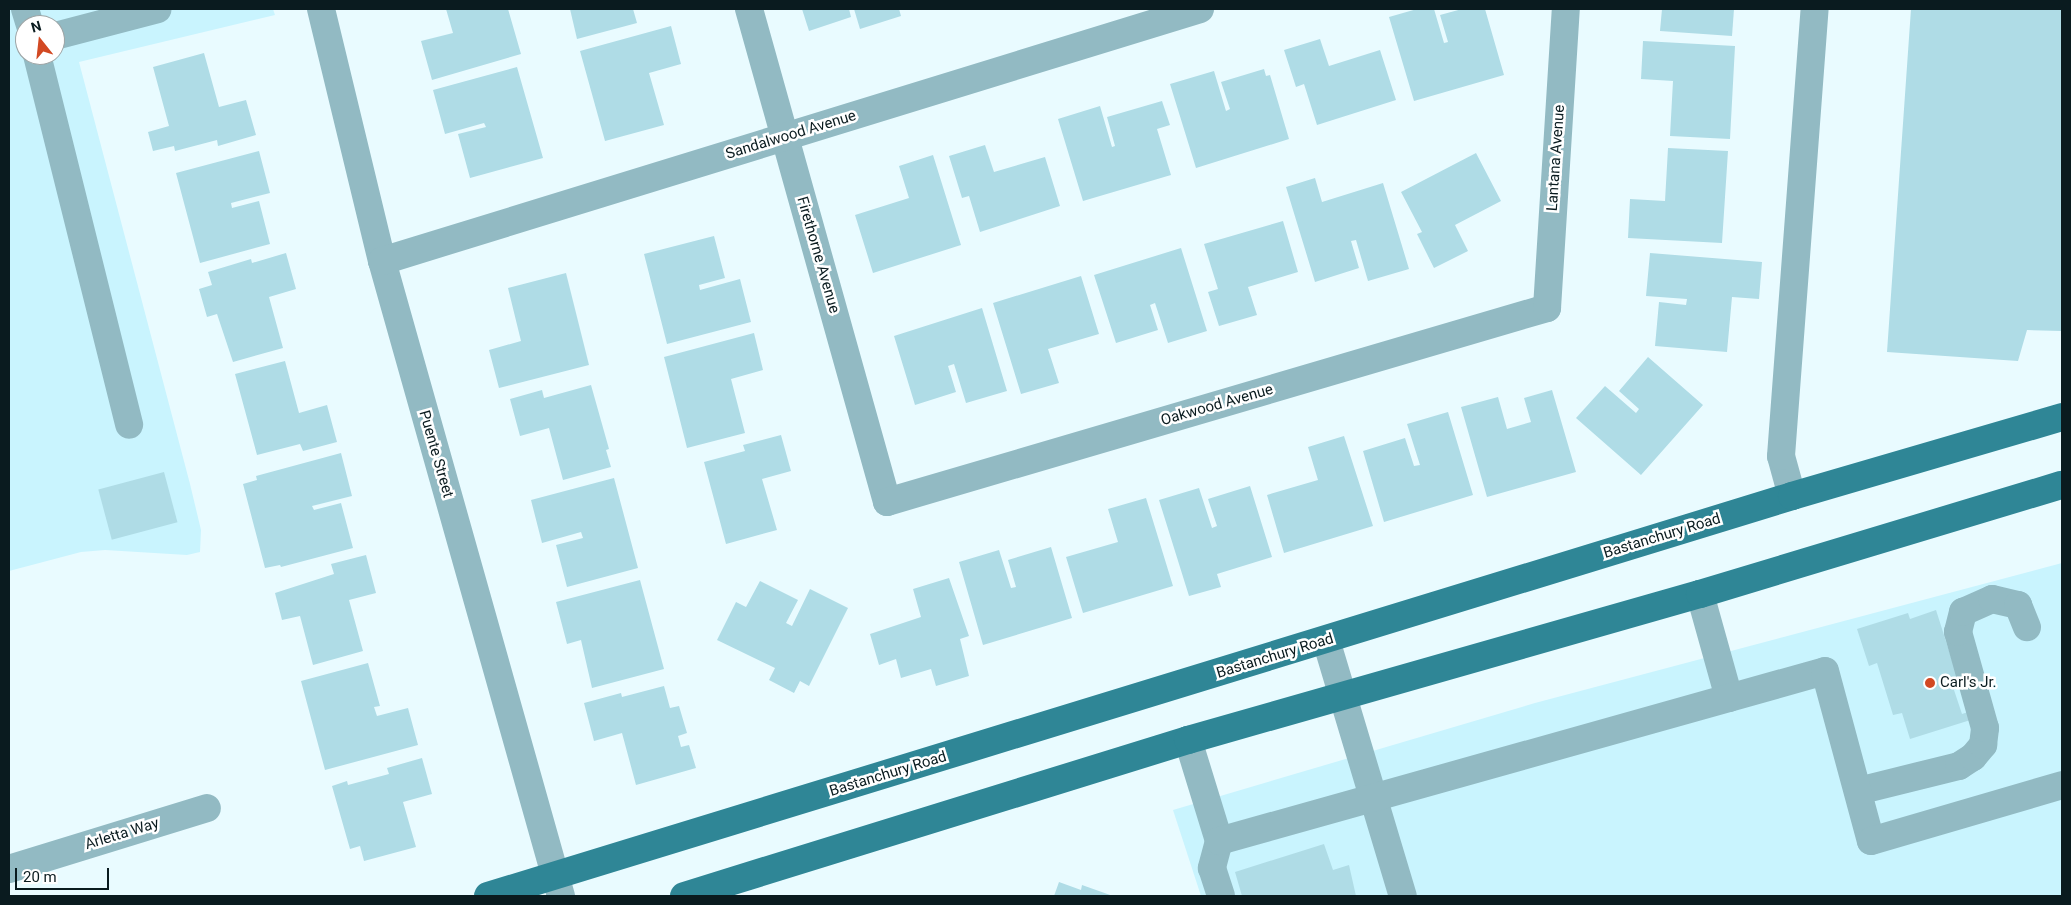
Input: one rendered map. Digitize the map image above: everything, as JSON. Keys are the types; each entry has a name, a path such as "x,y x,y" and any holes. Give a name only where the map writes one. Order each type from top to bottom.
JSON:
{"main road":[{"name":"Bastanchury Road","path":"488,896 558,886 1326,640 1792,496 2062,417"},
{"path":"684,896 1188,740 1700,594 2062,485"}],"street":[{"path":"65,33 158,9"},
{"name":"Puente Street","path":"321,9 382,261 558,886"},
{"name":"Firethorne Avenue","path":"749,9 887,502"},
{"name":"Sandalwood Avenue","path":"382,261 1200,9"},
{"name":"Lantana Avenue","path":"1547,308 1566,9"},
{"path":"1792,496 1781,456 1815,9"},
{"path":"39,65 129,425"},
{"name":"Oakwood Avenue","path":"887,502 1547,308"},
{"path":"1700,594 1729,698"},
{"path":"1858,791 1959,766 1974,757 1983,745 1985,728 1958,632 1963,612 1992,599 2018,605 2027,627"},
{"path":"1326,640 1403,896"},
{"path":"1219,841 1825,671 1871,841 2062,785"},
{"path":"1188,740 1219,841 1212,868 1221,896"},
{"name":"Arletta Way","path":"9,869 207,808"}],"shaded area":[{"path":"9,9 273,9 275,15 79,62 201,530 200,552 187,555 105,550 81,552 9,571"},
{"path":"2062,563 2062,896 1201,896 1173,810 1535,703"}],"building":[{"path":"446,9 508,9 521,54 432,80 421,41 453,33"},
{"path":"570,9 633,9 637,23 577,39"},
{"path":"802,9 849,9 851,17 809,31"},
{"path":"854,9 899,9 901,16 860,29"},
{"path":"1417,9 1434,9 1444,43 1448,42 1440,15 1462,9 1485,9 1504,75 1414,101 1389,17"},
{"path":"1662,9 1734,9 1732,36 1660,31"},
{"path":"1911,9 2062,9 2062,331 2027,330 2018,361 1887,352"},
{"path":"671,26 681,64 649,73 664,125 605,141 580,51"},
{"path":"1320,39 1329,66 1380,50 1396,100 1317,125 1304,84 1296,87 1284,50"},
{"path":"1643,41 1735,46 1730,139 1670,136 1673,81 1641,79"},
{"path":"204,53 219,107 246,100 256,135 218,146 217,140 175,151 174,146 153,151 148,132 169,126 153,67"},
{"path":"517,67 543,158 470,178 458,134 486,127 484,123 445,134 433,90"},
{"path":"1264,69 1266,76 1270,75 1289,139 1196,168 1170,84 1214,71 1226,111 1230,109 1221,82"},
{"path":"1162,101 1170,125 1157,129 1171,175 1083,201 1058,119 1100,106 1112,147 1115,146 1107,117"},
{"path":"985,145 994,172 1045,157 1060,206 980,232 969,196 962,198 949,156"},
{"path":"1668,148 1728,151 1722,243 1628,238 1630,199 1665,201"},
{"path":"259,151 270,193 231,203 232,208 259,201 270,244 200,263 176,173"},
{"path":"1476,153 1501,201 1455,225 1468,251 1434,268 1417,234 1422,232 1401,192"},
{"path":"933,155 961,245 873,273 855,215 909,198 899,166"},
{"path":"1315,178 1322,202 1383,183 1409,269 1368,281 1356,240 1351,241 1359,268 1315,282 1286,187"},
{"path":"1283,221 1298,272 1248,287 1257,315 1219,326 1208,292 1218,289 1204,244"},
{"path":"714,236 725,278 699,285 700,290 740,279 751,322 667,344 644,254"},
{"path":"1181,248 1207,331 1168,343 1155,303 1150,305 1158,330 1116,343 1094,275"},
{"path":"286,253 296,289 269,297 283,348 233,362 217,314 207,317 199,289 212,285 208,272 251,259 252,263"},
{"path":"1650,253 1762,262 1759,299 1732,297 1727,352 1655,346 1659,302 1686,305 1687,299 1646,296"},
{"path":"566,273 589,365 499,388 489,350 521,341 508,288"},
{"path":"1081,276 1099,334 1048,349 1059,383 1021,394 993,303"},
{"path":"982,308 1007,391 966,403 954,364 948,366 956,392 915,405 894,336"},
{"path":"754,333 763,370 731,379 745,433 687,448 664,357"},
{"path":"1648,357 1703,405 1641,475 1576,418 1605,386 1636,413 1639,409 1619,391"},
{"path":"285,361 299,413 327,405 337,442 303,451 300,444 257,455 235,374"},
{"path":"591,385 609,449 606,450 611,467 563,480 549,428 520,436 510,399 542,390 544,398"},
{"path":"1552,390 1576,472 1487,497 1461,407 1498,397 1507,429 1531,422 1524,398"},
{"path":"1448,412 1473,495 1384,522 1363,451 1405,438 1414,466 1420,465 1407,424"},
{"path":"781,435 791,471 762,479 777,530 726,544 704,462 745,451 743,445"},
{"path":"1344,436 1373,526 1284,553 1267,495 1318,480 1308,447"},
{"path":"341,453 352,496 312,506 314,510 341,503 353,548 281,567 280,565 265,568 243,484 257,480 256,476"},
{"path":"164,472 177,522 112,540 98,490"},
{"path":"614,478 638,568 567,587 556,545 583,538 581,532 542,543 531,500"},
{"path":"1250,486 1272,557 1217,574 1221,587 1189,596 1159,500 1199,488 1212,528 1217,526 1208,499"},
{"path":"1146,498 1173,586 1083,613 1066,557 1118,542 1108,509"},
{"path":"1051,547 1072,618 983,645 959,562 999,550 1011,588 1016,587 1008,560"},
{"path":"366,555 376,593 349,600 363,651 313,665 300,616 282,620 275,593 334,574 331,564"},
{"path":"949,578 969,636 960,639 969,676 936,686 931,669 901,678 896,659 879,665 870,634 921,617 913,589"},
{"path":"640,580 664,669 592,688 581,640 567,644 556,602"},
{"path":"760,581 798,600 786,623 792,626 810,589 848,608 809,686 800,681 794,693 769,680 775,668 717,640 736,602 746,607"},
{"path":"1936,610 1957,676 1950,678 1962,714 1977,709 1980,717 1910,739 1902,713 1893,715 1877,663 1869,666 1857,629 1908,613 1910,619"},
{"path":"368,663 380,706 374,707 377,716 408,708 418,745 325,770 301,681"},
{"path":"664,686 670,708 679,706 687,733 678,736 681,747 689,745 696,768 636,785 622,733 594,741 584,703 621,693 622,697"},
{"path":"422,758 432,794 403,802 416,847 364,861 360,846 350,849 332,786 347,781 348,785 389,774 387,768"},
{"path":"1324,844 1333,870 1349,865 1356,896 1242,896 1235,872"},
{"path":"1059,882 1081,890 1082,885 1113,896 1054,896"}],"place":[{"name":"Carl's Jr.","path":"1930,683"}]}
